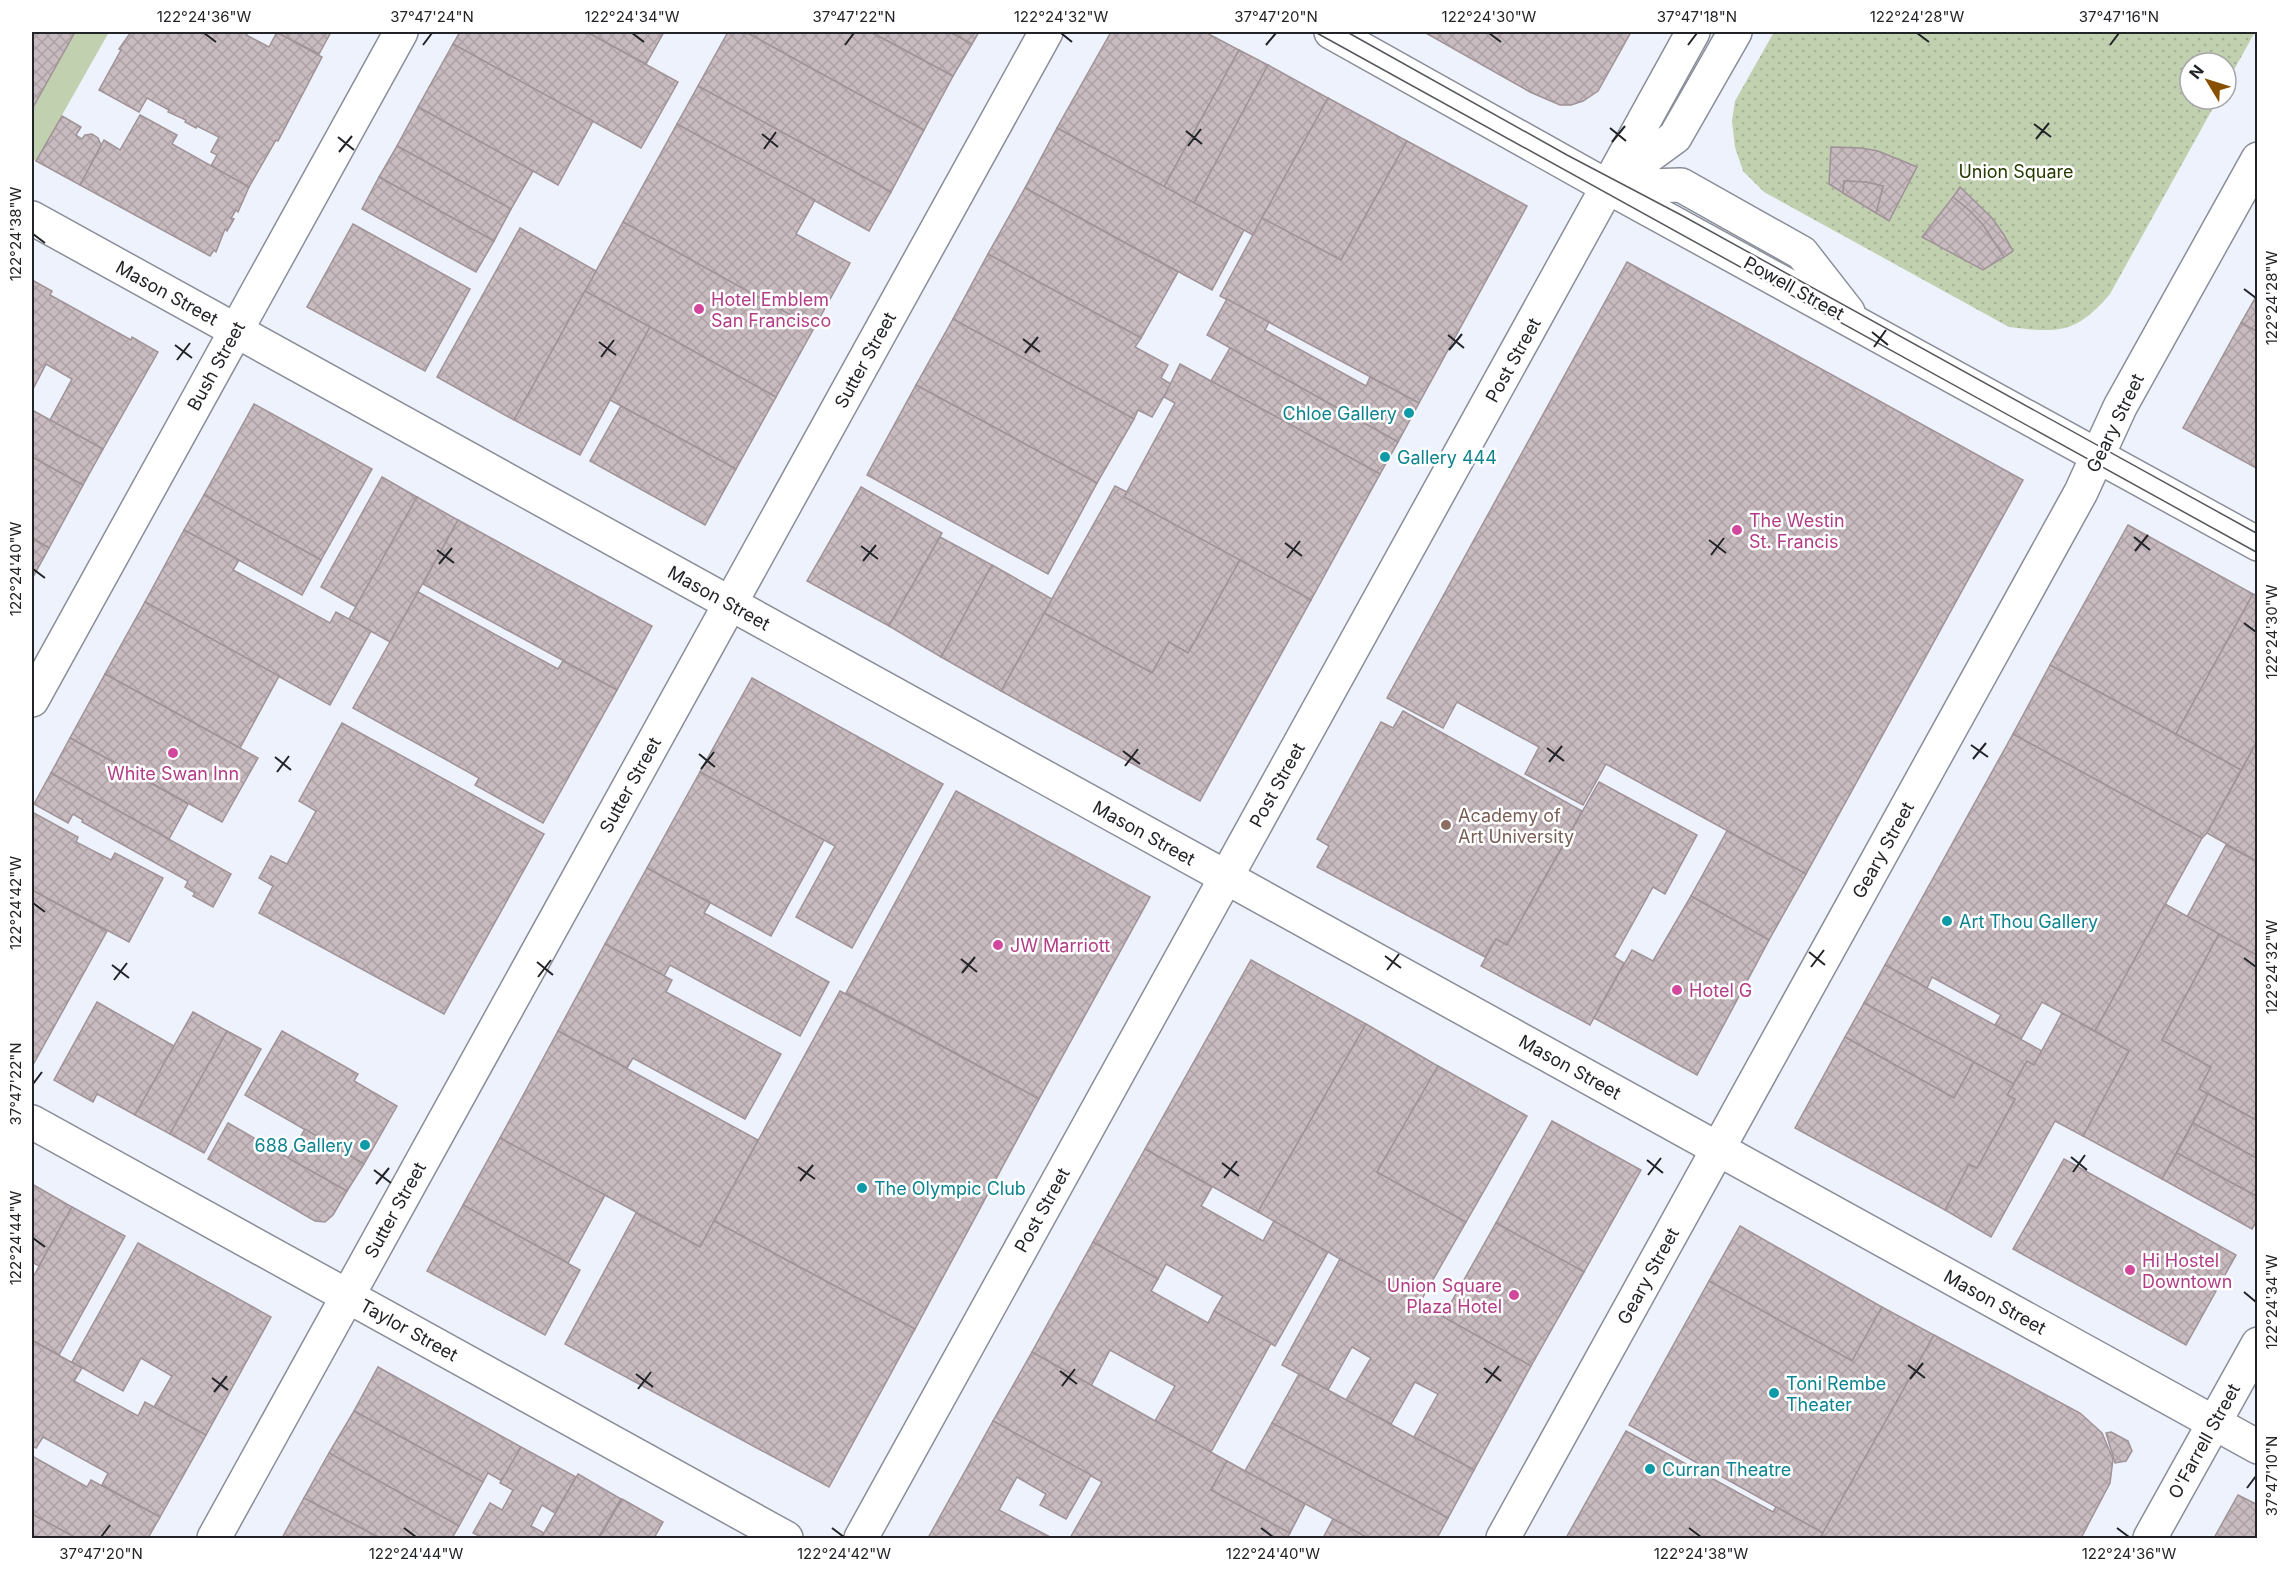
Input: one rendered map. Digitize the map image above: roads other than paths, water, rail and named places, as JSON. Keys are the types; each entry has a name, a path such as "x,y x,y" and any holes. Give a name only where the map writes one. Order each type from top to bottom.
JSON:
{"street":[{"name":"Bush Street","path":"32,700 400,32"},
{"name":"Sutter Street","path":"214,1539 1046,32"},
{"name":"Powell Street","path":"1331,32 2258,544"},
{"name":"Post Street","path":"861,1539 1693,32"},
{"path":"1608,187 1675,137 1735,32"},
{"name":"Geary Street","path":"1503,1539 2081,492 2120,407 2258,159"},
{"name":"Mason Street","path":"32,218 2258,1447"},
{"name":"Taylor Street","path":"32,1122 786,1539"},
{"name":"O'Farrell Street","path":"2150,1539 2258,1344"}],"tram line":[{"path":"1315,32 2258,553"},
{"path":"1347,32 2258,534"}],"place":[{"name":"Hotel Emblem San Francisco","path":"699,309"},
{"name":"Chloe Gallery","path":"1409,413"},
{"name":"Gallery 444","path":"1385,457"},
{"name":"The Westin St. Francis","path":"1737,530"},
{"name":"White Swan Inn","path":"173,753"},
{"name":"Academy of Art University","path":"1446,825"},
{"name":"Art Thou Gallery","path":"1947,921"},
{"name":"JW Marriott","path":"998,945"},
{"name":"Hotel G","path":"1677,990"},
{"name":"688 Gallery","path":"365,1145"},
{"name":"The Olympic Club","path":"862,1188"},
{"name":"Hi Hostel Downtown","path":"2130,1270"},
{"name":"Union Square Plaza Hotel","path":"1514,1295"},
{"name":"Toni Rembe Theater","path":"1774,1393"},
{"name":"Curran Theatre","path":"1650,1469"}],"park label":[{"name":"Union Square","path":"2016,171"}]}
